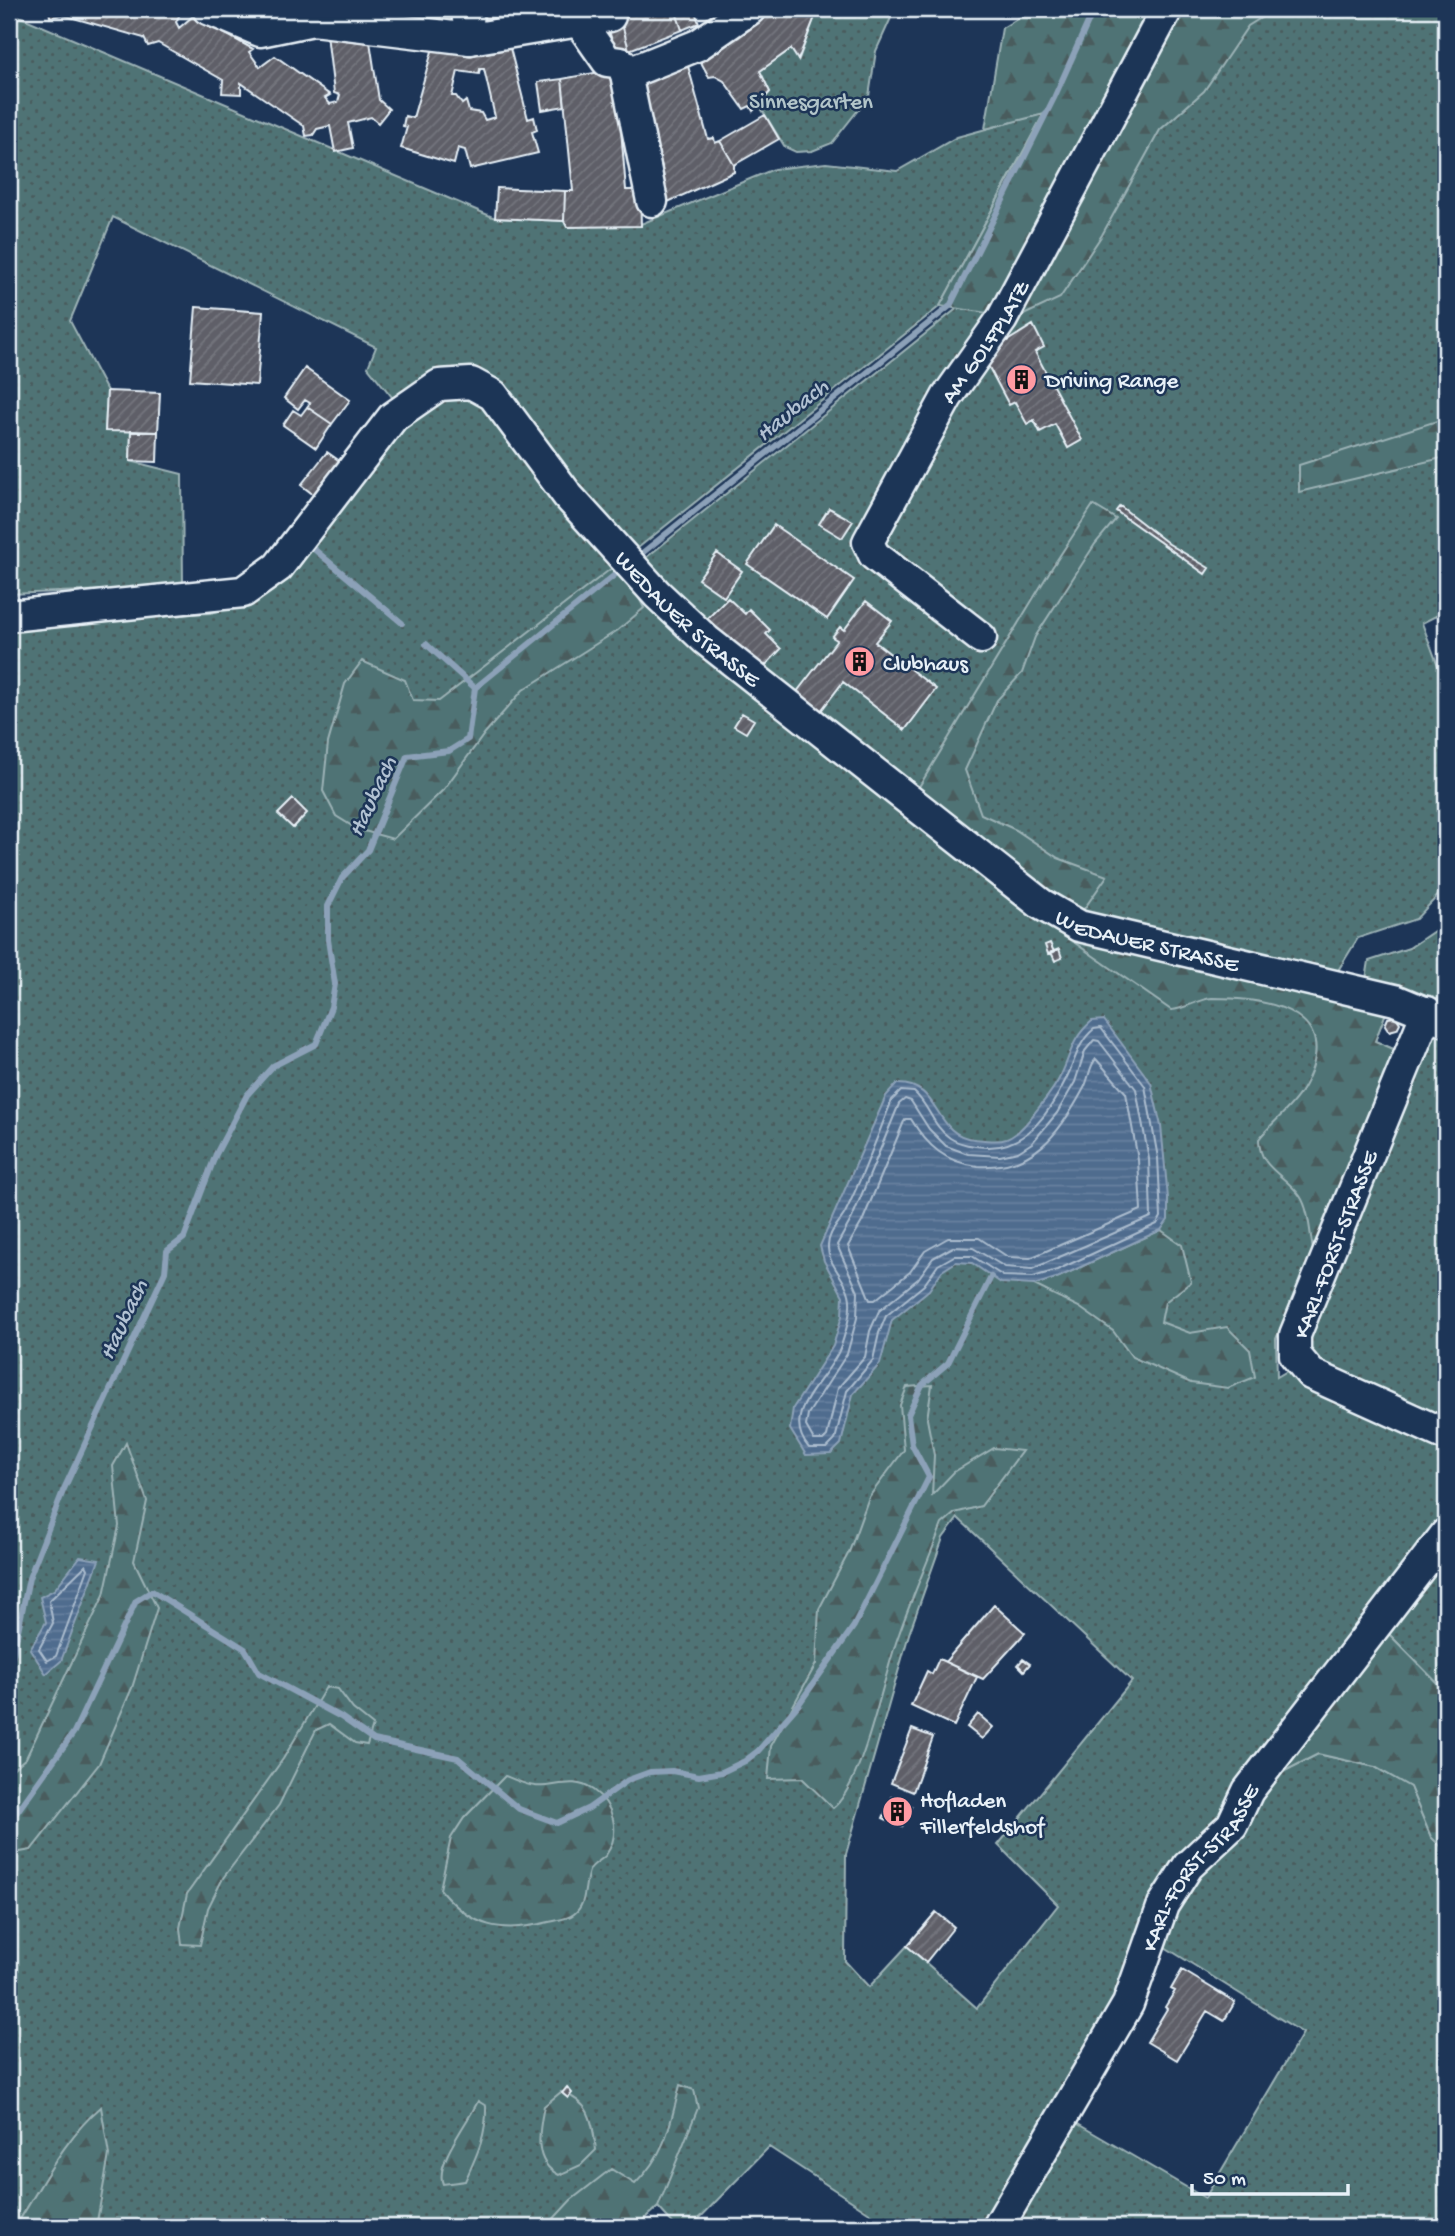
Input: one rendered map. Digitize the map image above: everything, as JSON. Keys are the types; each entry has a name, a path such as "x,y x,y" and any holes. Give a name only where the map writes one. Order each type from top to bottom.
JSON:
{"street":[{"path":"208,9 260,31 315,14 470,39 610,16 608,9"},
{"path":"467,9 470,39"},
{"path":"626,74 698,45 750,9"},
{"name":"AM GOLFPLATZ","path":"981,638 874,555 868,542 947,397 1002,318 1167,9"},
{"path":"579,21 607,61 621,63 626,74 652,201"},
{"name":"WEDAUER STRASSE","path":"9,616 243,592 278,567 393,417 439,385 471,383 493,395 568,496 626,561 706,640 1041,904 1079,926 1395,1000 1436,1016"},
{"name":"KARL-FORST-STRASSE","path":"1436,1016 1294,1335 1294,1355 1311,1374 1446,1435"},
{"name":"KARL-FORST-STRASSE","path":"998,2227 1128,2004 1163,1905 1188,1866 1231,1825 1248,1791 1446,1534"}],"green space":[{"name":"Sinnesgarten","path":"818,9 895,9 876,51 869,96 832,143 812,151 796,152 785,147 759,105 770,92 760,71 791,49 799,59"},
{"path":"1034,9 1148,9 994,314 940,306 1044,114 985,129 1002,28"},
{"path":"1115,9 1446,9 1446,611 1422,623 1446,687 1445,888 1416,919 1358,938 1334,977 1387,1010 1375,1041 1398,1051 1276,1339 1277,1377 1312,1356 1306,1335 1429,1038 1443,1030 1446,1032 1446,1692 1382,1627 1269,1779 1318,1754 1375,1767 1410,1786 1431,1837 1446,1851 1446,2227 1010,2227 1071,2120 1205,2198 1303,2033 1160,1944 1118,2007 989,2227 883,2227 885,2223 769,2147 691,2227 676,2227 658,2207 636,2227 9,2227 9,622 211,613 257,599 408,417 368,367 376,347 113,217 70,321 107,391 105,430 131,431 130,461 182,474 183,587 9,594 9,12 495,218 564,221 567,227 641,224 774,169 826,163 897,171 957,137 1044,113 940,306 618,564 627,573 955,310","holes":["958,1518 1132,1681 998,1845 1058,1905 977,2008 907,1946 869,1987 845,1961 846,1854 909,1634 943,1538"]},
{"path":"1180,9 1275,9 1248,26 1204,91 1160,130 1102,235 1060,298 1015,319"},
{"path":"1446,418 1446,457 1299,492 1299,465"},
{"path":"1093,505 1116,519 1095,544 1035,637 1022,673 997,700 965,770 981,814 1016,830 1058,858 1107,876 1079,916 914,795"},
{"path":"617,564 627,574 644,608 618,630 523,690 485,733 444,789 393,839 357,829 336,816 323,791 328,743 345,684 362,661 405,680 413,700 439,701"},
{"path":"1446,923 1446,1013 1365,985 1369,961 1409,948"},
{"path":"1076,936 1387,1010 1375,1041 1398,1051 1313,1250 1303,1201 1263,1157 1259,1139 1302,1090 1313,1064 1315,1044 1309,1027 1297,1016 1279,1007 1235,999 1212,998 1171,1010 1075,943"},
{"path":"1161,1230 1182,1245 1191,1282 1165,1302 1161,1322 1190,1333 1227,1327 1250,1350 1255,1377 1228,1388 1191,1383 1132,1357 1113,1331 1079,1307 1034,1285 1059,1277"},
{"path":"932,1385 927,1419 934,1455 932,1495 954,1472 994,1448 1022,1451 981,1506 955,1513 942,1524 899,1634 863,1753 844,1795 833,1808 802,1778 768,1779 771,1746 816,1664 819,1609 849,1552 869,1497 904,1450 900,1405 907,1387"},
{"path":"126,1443 147,1501 134,1561 157,1608 132,1688 99,1764 31,1850 9,1854 9,1772 26,1758 104,1595 119,1526 113,1466"},
{"path":"1382,1627 1446,1692 1446,1851 1431,1837 1410,1787 1375,1767 1318,1754 1267,1780"},
{"path":"326,1687 338,1689 353,1709 373,1725 367,1745 355,1743 329,1724 316,1730 279,1805 223,1878 208,1908 200,1945 182,1944 180,1928 187,1894 283,1759"},
{"path":"505,1776 535,1786 571,1783 586,1786 600,1796 610,1811 614,1828 611,1846 606,1855 590,1869 581,1904 569,1917 532,1926 489,1925 464,1912 440,1889 451,1838 464,1818"},
{"path":"680,2085 694,2090 698,2108 658,2207 636,2227 546,2227 571,2200 611,2169 635,2184 660,2150 670,2126"},
{"path":"561,2092 579,2102 589,2114 596,2150 581,2165 559,2175 550,2169 541,2154 539,2135 544,2106"},
{"path":"478,2101 486,2106 483,2135 465,2181 443,2184 443,2165"},
{"path":"101,2107 109,2155 96,2227 15,2227 64,2148"}],"water":[{"path":"1104,1020 1151,1083 1161,1126 1168,1220 1161,1230 1059,1277 1034,1285 1001,1283 972,1263 956,1262 942,1271 929,1290 892,1320 880,1364 853,1394 841,1444 831,1454 806,1455 790,1429 793,1408 833,1346 842,1316 843,1296 824,1261 820,1246 886,1096 897,1084 912,1086 930,1100 943,1120 960,1135 984,1140 1012,1137 1051,1092 1080,1034 1092,1021"},
{"path":"80,1557 99,1560 61,1661 46,1674 30,1649 46,1622 40,1597 54,1590"}],"building":[{"path":"49,9 180,9 182,10 176,22 179,28 193,16 253,49 249,52 260,67 275,56 330,95 325,98 330,104 338,102 340,95 334,93 326,26 369,35 379,100 389,109 378,123 371,117 348,123 353,148 335,152 330,126 317,129 313,135 306,136 304,126 241,83 241,94 222,93 223,80 158,43 148,46 144,38 63,15 50,17"},
{"path":"244,9 266,9 266,16"},
{"path":"425,9 461,9 462,24 428,25"},
{"path":"477,9 510,9 511,15 479,21"},
{"path":"618,9 675,9 682,30 629,50"},
{"path":"675,9 694,9 699,23 682,30"},
{"path":"764,9 818,9 798,60 791,49 760,71 770,92 753,111 750,106 744,109 724,81 715,76 709,77 697,55"},
{"path":"621,20 629,50 616,54 607,24"},
{"path":"434,44 482,51 482,54 510,48 528,119 534,117 537,130 532,132 538,153 470,169 465,150 458,148 454,164 401,148 407,127 403,126 405,116 413,118","holes":["480,69 484,69 495,117 485,120 481,113 469,111 466,101 462,104 456,96 452,96 458,71 479,74"]},
{"path":"688,66 708,139 714,138 715,143 720,141 734,165 734,172 668,202 653,171 662,167 644,97 633,78 655,76"},
{"path":"616,69 626,190 640,190 641,226 567,227 564,221 565,191 573,191 562,79"},
{"path":"562,79 565,106 542,110 538,82"},
{"path":"765,115 779,139 734,165 720,141"},
{"path":"497,188 565,191 564,221 495,218"},
{"path":"196,307 263,312 257,385 190,380"},
{"name":"Driving Range","path":"1033,325 1044,347 1035,352 1082,440 1068,448 1055,424 1040,432 1034,420 1027,424 1015,402 1009,405 983,356"},
{"path":"305,368 350,400 332,424 307,407 310,403 305,400 298,409 284,398"},
{"path":"107,391 160,393 158,432 105,431"},
{"path":"307,407 332,424 316,448 283,425 293,410 301,415"},
{"path":"131,431 158,432 157,462 130,461"},
{"path":"327,452 341,462 314,495 301,485"},
{"path":"1120,506 1169,544 1209,568 1205,574 1116,511"},
{"path":"829,508 853,521 842,538 819,524"},
{"path":"774,525 854,580 827,619 747,564"},
{"path":"717,553 742,571 724,597 698,579"},
{"path":"728,598 745,614 749,609 770,630 766,634 781,649 761,670 707,619"},
{"name":"Clubhaus","path":"866,601 892,621 875,642 936,689 905,730 843,682 820,712 796,693 837,640 832,637 840,627 844,630"},
{"path":"742,713 754,720 746,733 734,726"},
{"path":"293,799 307,813 293,828 278,814"},
{"path":"1050,943 1054,952 1048,954 1045,945"},
{"path":"1059,949 1062,958 1055,961 1051,952"},
{"path":"1396,1017 1400,1023 1397,1029 1389,1031 1385,1025 1388,1018"},
{"path":"994,1605 1025,1633 983,1679 945,1662"},
{"path":"939,1659 977,1677 954,1726 911,1706 927,1671 932,1674"},
{"path":"1023,1659 1030,1664 1024,1671 1018,1665"},
{"path":"978,1714 993,1727 982,1739 967,1727"},
{"path":"912,1729 933,1737 913,1792 891,1783"},
{"name":"Hofladen Fillerfeldshof","path":"892,1797 912,1807 902,1827 883,1818"},
{"path":"936,1912 954,1927 926,1962 907,1946"},
{"path":"1182,1970 1235,2002 1224,2021 1207,2011 1177,2060 1147,2042 1167,2009 1165,2007 1175,1991 1171,1989"},
{"path":"567,2087 572,2093 568,2098 562,2093"}],"waterway":[{"name":"Haubach","path":"636,558 950,306 1054,98 1094,9"},
{"path":"315,550 402,623"},
{"name":"Haubach","path":"9,1674 29,1578 63,1491 165,1272 167,1251 184,1238 216,1154 247,1095 273,1066 316,1044 331,1007 335,984 328,940 328,906 342,878 368,850 407,756 449,751 468,739 475,688 622,569"},
{"path":"426,644 475,688"},
{"path":"9,1818 17,1812 74,1732 136,1601 152,1591 245,1649 259,1673 341,1717 374,1740 458,1758 519,1809 557,1823 589,1808 628,1780 650,1772 672,1771 699,1776 722,1772 745,1761 758,1751 799,1704 854,1626 929,1477 912,1445 908,1415 922,1385 948,1363 991,1277"}],"place":[{"name":"Driving Range","path":"1022,379"},
{"name":"Clubhaus","path":"860,662"},
{"name":"Hofladen Fillerfeldshof","path":"897,1812"}]}
